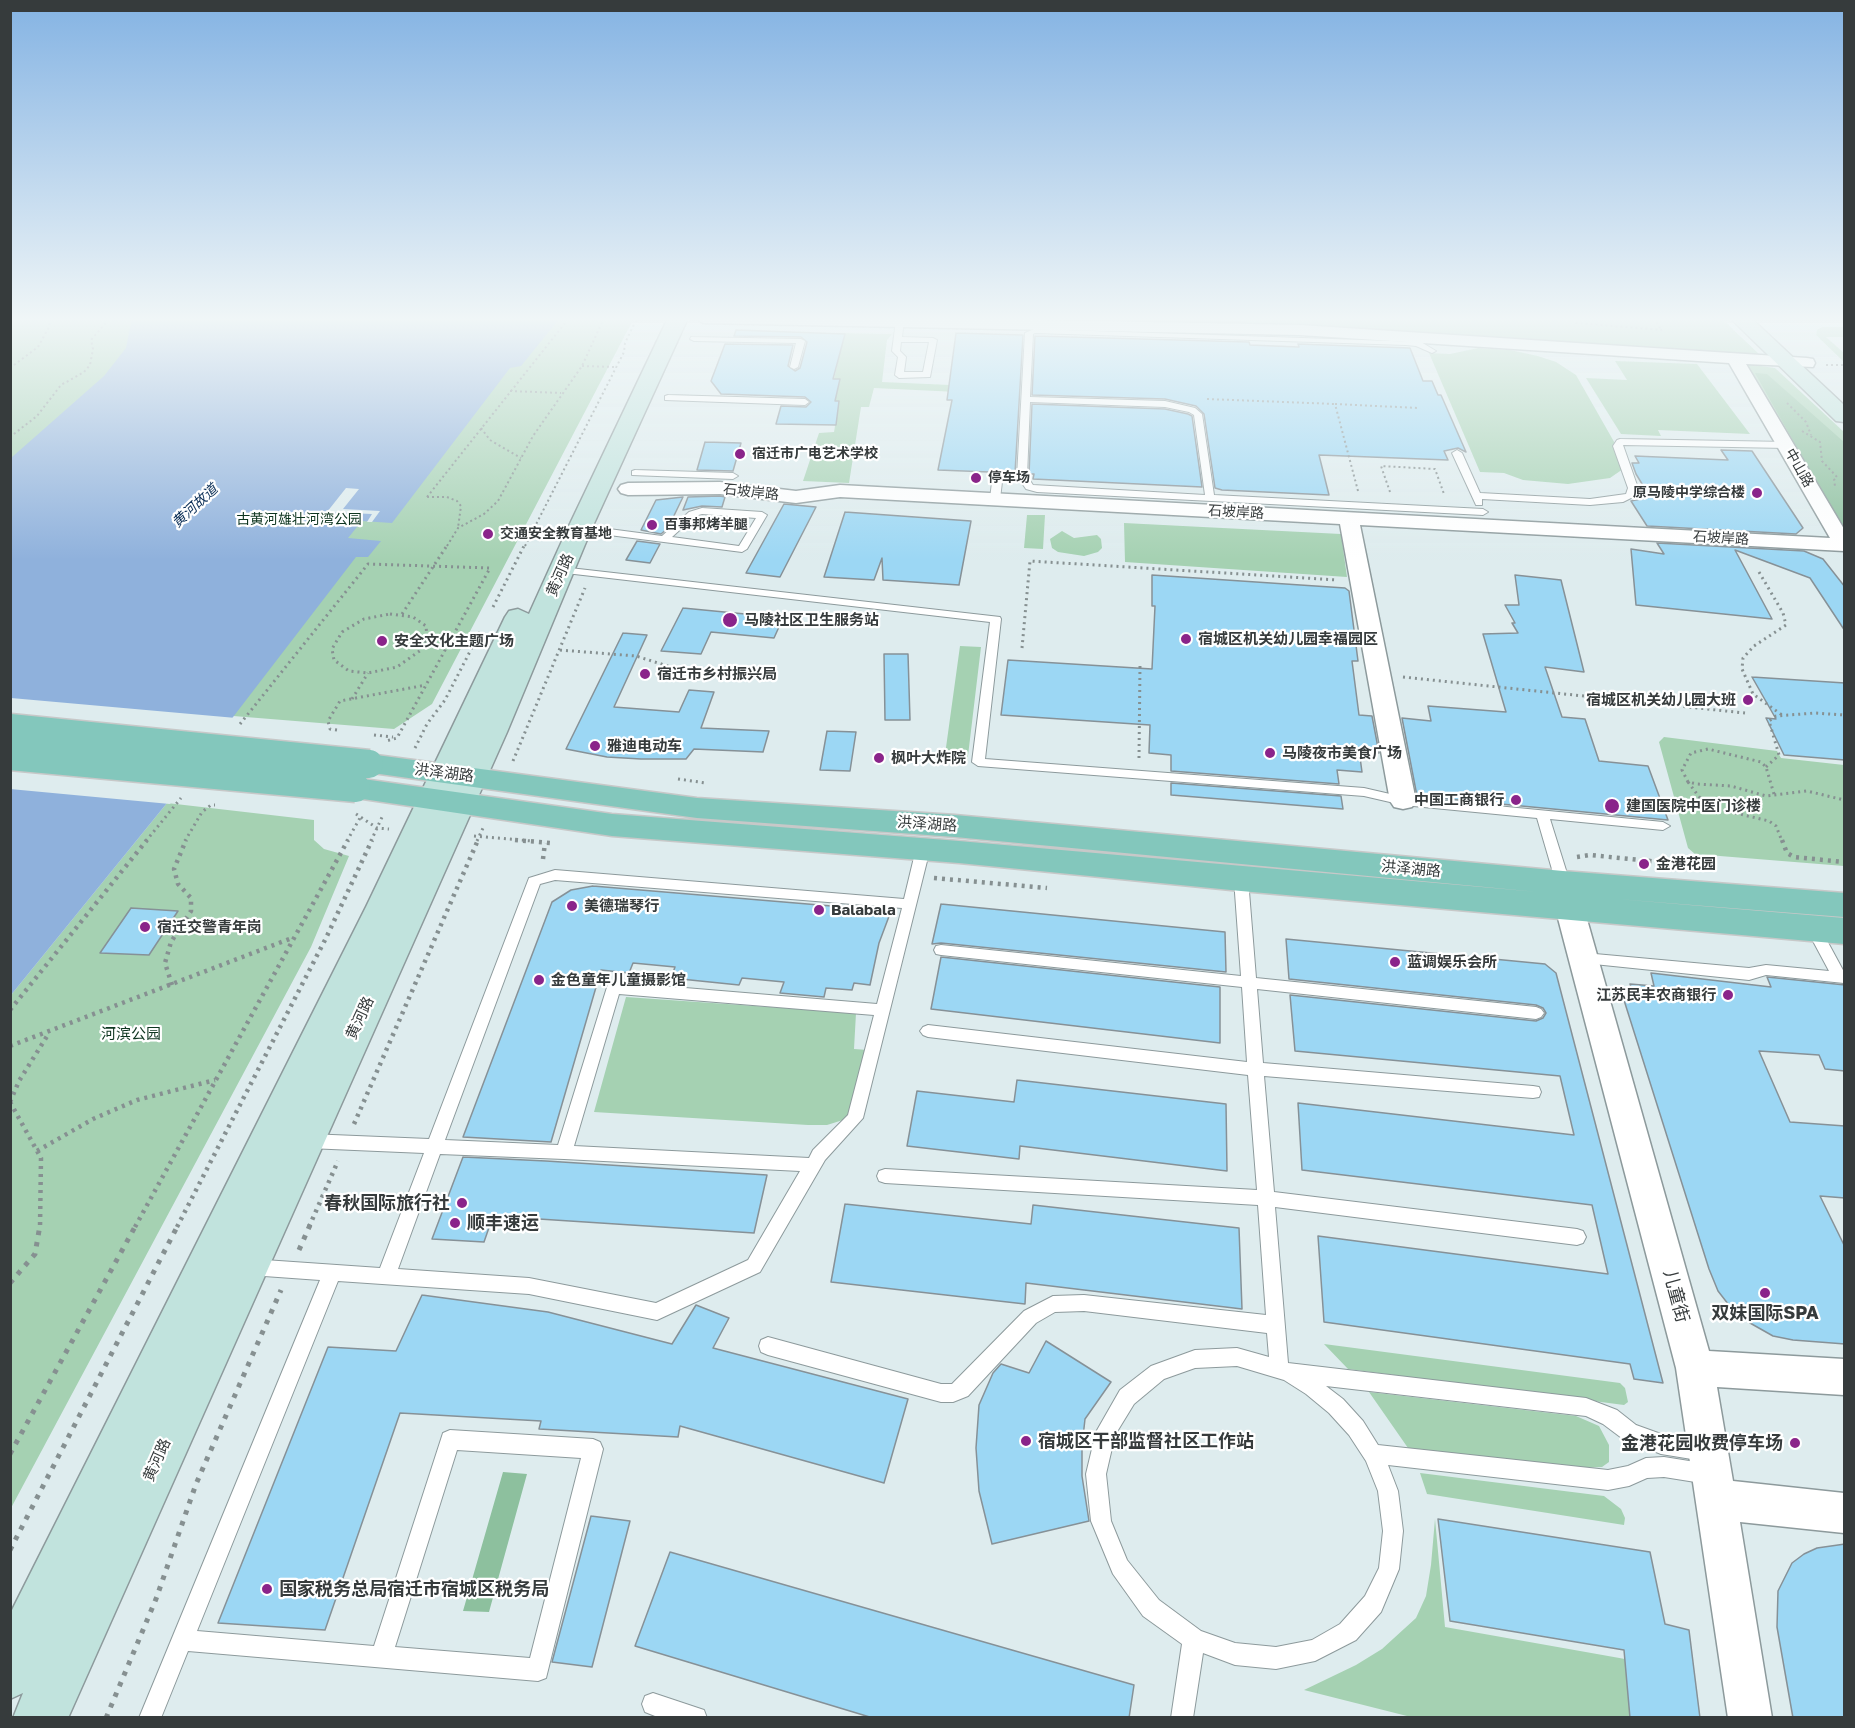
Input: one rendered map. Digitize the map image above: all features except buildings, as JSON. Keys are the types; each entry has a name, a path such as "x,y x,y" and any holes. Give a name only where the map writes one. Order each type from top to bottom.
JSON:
{"main road":[{"name":"黄河路","path":"40,1718 303,1141 450,788 627,399"},
{"name":"黄河路","path":"10,1672 561,570 570,529 637,399"},
{"path":"1826,399 1845,416"},
{"name":"洪泽湖路","path":"10,728 358,797"},
{"name":"洪泽湖路","path":"10,756 358,797 450,788 955,826 1566,895 1829,929"},
{"name":"洪泽湖路","path":"450,788 612,825 923,849 1241,879 1566,895 1845,905"}],"street":[{"name":"中山路","path":"1758,399 1845,545"},
{"name":"石坡岸路","path":"632,481 796,497 840,491 996,490 1486,519 1845,545"},
{"path":"1356,512 1379,675 1404,801"},
{"name":"儿童街","path":"1566,895 1695,1368 1750,1718"},
{"path":"1695,1368 1845,1377"},
{"path":"1713,1476 1845,1513"}],"lane":[{"path":"690,399 805,402"},
{"path":"1210,498 1198,414 1181,406 1026,399 1022,476 1029,488 1210,498 1356,512 1395,508 1450,510 1486,519"},
{"path":"1476,496 1590,502 1623,499 1630,496 1633,488 1618,446 1620,441 1786,446"},
{"path":"1457,453 1486,519"},
{"path":"632,481 733,476"},
{"path":"570,529 742,549 762,515 702,511 692,514 664,539"},
{"path":"561,570 996,619 978,762 1364,792 1404,801 1663,826"},
{"path":"1542,814 1566,895"},
{"path":"245,1267 529,1286 657,1312 754,1266 819,1155 855,1118 923,849"},
{"path":"386,1276 534,881 555,875 910,904"},
{"path":"1241,879 1254,1069 1276,1325 1284,1370 1313,1387 1336,1406 1356,1428 1373,1454 1388,1491 1393,1531 1389,1569 1373,1604 1348,1632 1315,1650 1276,1658 1235,1654 1194,1639 1151,1608 1120,1567 1101,1521 1096,1474 1106,1432 1126,1397 1158,1372 1195,1359 1237,1357 1284,1370 1586,1407 1600,1412 1630,1432 1661,1444 1713,1476"},
{"path":"1584,958 1749,974 1766,970 1843,977 1829,929"},
{"path":"940,950 1536,1013"},
{"path":"564,1152 613,988 882,1010"},
{"path":"928,1031 1254,1069 1533,1092"},
{"path":"303,1141 814,1165"},
{"path":"885,1176 1265,1198 1577,1237"},
{"path":"150,1718 332,1273"},
{"path":"768,1346 941,1393 952,1393 961,1389 1030,1317 1053,1304 1084,1303 1276,1325"},
{"path":"181,1640 381,1657 538,1670 593,1449 450,1440 381,1657"},
{"path":"1373,1454 1608,1480 1629,1476 1646,1468 1664,1467 1713,1476"},
{"path":"1182,1718 1194,1639"},
{"path":"653,1704 696,1718"}],"path":[{"path":"10,437 37,416 50,399"},
{"path":"402,614 458,528 461,506 457,501 447,497 427,497 504,399"},
{"path":"458,528 484,513 498,501 533,436 558,399"},
{"path":"488,617 600,399"},
{"path":"1181,406 1196,399 1419,408"},
{"path":"1783,399 1806,422 1812,435"},
{"path":"1335,404 1356,512"},
{"path":"481,428 490,440 521,458"},
{"path":"1395,508 1382,466 1435,469 1450,510"},
{"path":"1022,648 1030,561 1344,581"},
{"path":"364,733 397,738 490,568 433,566"},
{"path":"106,1718 156,1599 196,1484 345,1144 450,788 560,650 592,572"},
{"path":"1759,572 1783,613 1786,625 1754,646 1743,657 1742,669 1753,694 1782,715"},
{"path":"402,614 413,617 426,626 426,644 406,663 368,673 349,671 340,667 333,656 334,643 342,632 364,619 377,615 402,614"},
{"path":"450,788 427,724 445,700 482,627"},
{"path":"560,650 636,656 677,669"},
{"path":"1139,775 1140,665"},
{"path":"352,699 368,673"},
{"path":"1379,675 1745,713"},
{"path":"346,731 330,729 328,721 340,701 426,685"},
{"path":"1766,767 1779,755 1769,721 1782,715 1845,715"},
{"path":"1774,794 1766,767 1761,762 1715,750 1700,750 1690,753 1682,770 1700,801 1706,806 1769,821 1776,826 1787,853 1794,857 1845,862"},
{"path":"1688,782 1731,786 1766,796 1814,792 1845,800"},
{"path":"10,1550 326,938 377,828 450,788"},
{"path":"358,797 377,828"},
{"path":"10,1454 293,938 358,797"},
{"path":"172,985 165,963 171,942 192,911 192,898 178,884 174,869 183,844 202,812 211,805 223,806"},
{"path":"10,1046 50,1033 293,938"},
{"path":"10,1283 35,1254 39,1240 42,1179 41,1158 10,1102 19,1081 50,1033"},
{"path":"37,1151 93,1119 137,1100 215,1080"}],"green space":[{"name":"古黄河雄壮河湾公园","path":"10,399 592,399 432,704 394,729 11,698"},
{"path":"836,399 871,399 869,407 861,407 849,483 803,481 819,433 834,432 839,402 835,401"},
{"path":"1449,399 1589,399 1625,461 1623,469 1610,478 1568,484 1523,480 1504,473 1480,472"},
{"path":"1599,399 1723,399 1750,434 1658,430 1661,436 1621,434"},
{"path":"1764,399 1808,399 1844,432 1844,537"},
{"path":"1769,399 1795,399 1844,442 1844,531"},
{"path":"1027,515 1045,515 1043,549 1024,548"},
{"path":"1124,523 1341,534 1347,577 1125,562"},
{"path":"1062,531 1074,538 1097,535 1101,539 1102,548 1098,552 1084,556 1058,552 1052,548 1050,539"},
{"path":"960,646 981,647 967,764 944,762"},
{"path":"1664,737 1777,751 1781,758 1844,765 1844,866 1695,854 1688,848 1659,742"},
{"name":"河滨公园","path":"167,803 314,820 314,840 324,849 349,856 311,947 11,1508 11,995"},
{"path":"626,997 856,1013 854,1049 868,1050 851,1113 843,1120 827,1125 808,1125 594,1112"},
{"path":"1324,1344 1620,1383 1625,1388 1628,1402 1624,1405 1348,1369"},
{"path":"1369,1392 1576,1416 1599,1426 1609,1445 1609,1462 1602,1467 1580,1468 1408,1448"},
{"path":"503,1472 527,1474 489,1612 463,1611"},
{"path":"1420,1473 1604,1496 1621,1509 1625,1518 1624,1525 1427,1494"},
{"path":"1435,1519 1445,1627 1625,1659 1630,1717 1411,1717 1304,1690 1356,1665 1382,1649 1416,1618 1426,1596"}],"water":[{"name":"黄河故道","path":"78,399 487,399 392,523 362,521 348,538 381,541 368,557 356,557 167,803 11,995 11,458"}],"pier":[{"path":"346,488 359,489 343,509 380,511 372,522 367,522 372,514 327,512"},
{"path":"11,698 236,718 170,804 10,789"}],"place":[{"name":"宿迁市广电艺术学校","path":"740,454"},
{"name":"停车场","path":"976,478"},
{"name":"原马陵中学综合楼","path":"1757,493"},
{"name":"百事邦烤羊腿","path":"652,525"},
{"name":"交通安全教育基地","path":"488,534"},
{"name":"马陵社区卫生服务站","path":"730,620"},
{"name":"宿城区机关幼儿园幸福园区","path":"1186,639"},
{"name":"安全文化主题广场","path":"382,641"},
{"name":"宿迁市乡村振兴局","path":"645,674"},
{"name":"宿城区机关幼儿园大班","path":"1748,700"},
{"name":"雅迪电动车","path":"595,746"},
{"name":"马陵夜市美食广场","path":"1270,753"},
{"name":"枫叶大炸院","path":"879,758"},
{"name":"中国工商银行","path":"1516,800"},
{"name":"建国医院中医门诊楼","path":"1612,806"},
{"name":"金港花园","path":"1644,864"},
{"name":"美德瑞琴行","path":"572,906"},
{"name":"Balabala","path":"819,910"},
{"name":"宿迁交警青年岗","path":"145,927"},
{"name":"蓝调娱乐会所","path":"1395,962"},
{"name":"金色童年儿童摄影馆","path":"539,980"},
{"name":"江苏民丰农商银行","path":"1728,995"},
{"name":"春秋国际旅行社","path":"462,1203"},
{"name":"顺丰速运","path":"455,1223"},
{"name":"双妹国际SPA","path":"1765,1293"},
{"name":"宿城区干部监督社区工作站","path":"1026,1441"},
{"name":"金港花园收费停车场","path":"1795,1443"},
{"name":"国家税务总局宿迁市宿城区税务局","path":"267,1589"}]}
